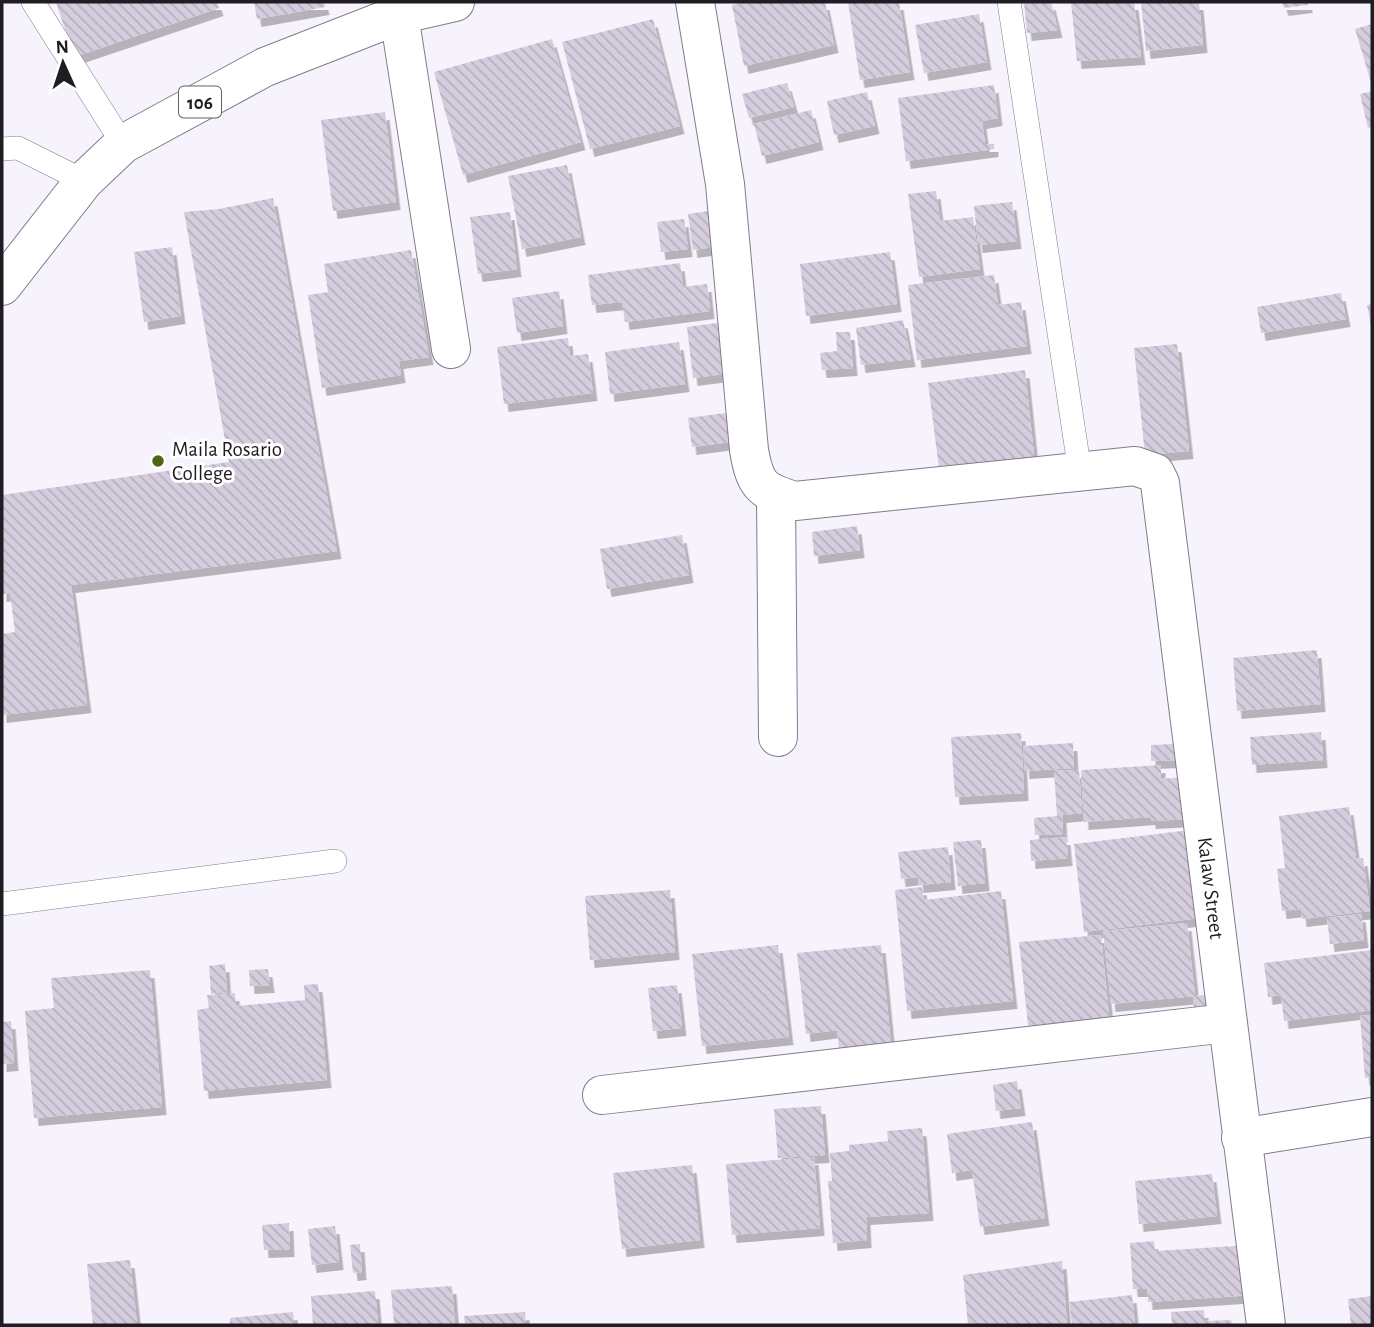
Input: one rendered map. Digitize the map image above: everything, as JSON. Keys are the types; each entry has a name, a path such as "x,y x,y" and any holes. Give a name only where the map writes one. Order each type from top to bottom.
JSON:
{"main road":[{"name":"106","path":"2,286 84,181 123,145 265,67 398,8 455,2"},
{"path":"695,2 724,184 749,450 753,475 763,489 795,501 1080,472"},
{"path":"398,8 451,349"},
{"name":"Kalaw Street","path":"1080,472 1135,466 1155,473 1160,482 1266,1325"},
{"path":"776,495 778,737"},
{"path":"602,1095 1227,1023"},
{"path":"1241,1138 1372,1117"}],"lane":[{"path":"33,2 123,145"},
{"path":"1009,2 1080,472"},
{"path":"2,149 18,148 84,181"},
{"path":"2,904 335,861"}],"building":[{"path":"56,2 217,2 219,8 74,57"},
{"path":"254,2 324,2 325,7 257,19"},
{"path":"746,2 825,2 834,45 744,66 732,5"},
{"path":"848,2 899,2 910,72 860,80"},
{"path":"1024,2 1051,2 1058,30 1027,33"},
{"path":"1071,2 1134,2 1141,57 1077,61"},
{"path":"1141,2 1199,2 1203,45 1146,51"},
{"path":"1282,2 1308,2 1308,5 1284,8"},
{"path":"979,14 987,62 924,73 915,25"},
{"path":"653,19 680,126 590,149 562,42"},
{"path":"1372,24 1372,86 1355,29"},
{"path":"552,39 581,142 463,175 434,72"},
{"path":"787,83 794,107 749,118 742,94"},
{"path":"994,85 998,118 982,121 985,144 994,144 994,149 906,161 898,98"},
{"path":"1372,91 1372,127 1368,128 1360,94"},
{"path":"867,92 875,126 834,135 827,101"},
{"path":"811,110 819,142 762,156 754,124"},
{"path":"385,112 396,202 333,211 321,120"},
{"path":"567,165 581,237 522,249 508,176"},
{"path":"936,191 940,221 973,217 980,269 919,277 908,194"},
{"path":"273,198 337,551 71,585 87,705 2,715 2,634 15,632 10,593 2,594 2,495 229,462 184,212 219,209"},
{"path":"1012,202 1017,241 978,245 974,206"},
{"path":"716,210 721,246 693,250 688,214"},
{"path":"510,212 517,269 478,274 470,217"},
{"path":"684,219 688,249 661,252 657,222"},
{"path":"172,247 181,316 144,322 134,252"},
{"path":"411,250 429,357 399,361 401,375 322,388 308,295 328,292 324,264"},
{"path":"890,252 897,304 806,316 800,264"},
{"path":"680,263 683,287 707,284 710,311 625,322 622,302 592,305 588,275"},
{"path":"994,275 998,305 1021,302 1027,346 917,360 908,285"},
{"path":"559,291 563,326 517,333 512,298"},
{"path":"1341,293 1346,319 1261,333 1257,307"},
{"path":"1372,304 1372,325 1371,325 1367,305"},
{"path":"903,320 911,359 861,365 856,328"},
{"path":"725,322 732,373 693,378 687,327"},
{"path":"836,332 850,332 853,368 822,370 820,353 837,351"},
{"path":"568,338 570,356 588,354 593,393 504,404 497,347"},
{"path":"679,342 685,384 610,394 605,352"},
{"path":"1177,344 1189,451 1145,455 1134,348"},
{"path":"1025,370 1035,465 940,476 928,383"},
{"path":"733,412 737,441 692,447 688,418"},
{"path":"857,526 860,550 814,556 812,532"},
{"path":"682,535 689,575 607,589 600,549"},
{"path":"1317,650 1321,704 1237,711 1233,658"},
{"path":"1321,732 1323,760 1252,765 1250,737"},
{"path":"1021,733 1024,793 955,797 951,737"},
{"path":"1073,743 1074,768 1025,771 1023,746"},
{"path":"1175,744 1176,760 1151,761 1151,745"},
{"path":"1161,765 1161,779 1186,777 1187,802 1163,803 1187,803 1188,819 1151,821 1151,817 1084,822 1081,770"},
{"path":"1079,770 1082,813 1062,815 1063,834 1035,835 1034,818 1057,816 1054,771"},
{"path":"1349,807 1356,858 1303,866 1363,858 1370,911 1302,919 1301,909 1282,911 1277,869 1285,868 1279,816"},
{"path":"1190,830 1200,918 1084,932 1074,844"},
{"path":"1066,837 1068,858 1031,861 1030,840"},
{"path":"981,840 985,883 958,886 953,842"},
{"path":"948,847 951,882 919,885 918,877 901,879 898,852"},
{"path":"922,887 924,900 1001,891 1013,1001 907,1011 895,890"},
{"path":"670,890 675,952 590,960 585,896"},
{"path":"1361,914 1364,940 1330,944 1327,918"},
{"path":"1187,923 1195,996 1111,1004 1103,931"},
{"path":"1101,935 1110,1026 1029,1034 1019,942"},
{"path":"778,945 789,1037 702,1046 692,954"},
{"path":"881,945 891,1044 839,1049 837,1030 806,1034 797,953"},
{"path":"1372,950 1372,1010 1284,1021 1281,995 1268,997 1264,963"},
{"path":"225,964 227,992 211,994 209,966"},
{"path":"268,969 270,985 250,986 249,970"},
{"path":"150,970 162,1107 34,1118 25,1011 54,1008 51,978"},
{"path":"318,984 327,1080 204,1091 197,1010 209,1008 207,995 235,993 236,1006 305,1000 304,985"},
{"path":"677,985 682,1028 653,1031 648,988"},
{"path":"1217,994 1195,1020 1193,996"},
{"path":"1372,1015 1372,1077 1365,1078 1360,1016"},
{"path":"11,1021 14,1063 2,1064 2,1022"},
{"path":"1017,1081 1021,1108 996,1111 993,1085"},
{"path":"821,1106 825,1155 778,1158 774,1109"},
{"path":"1032,1122 1045,1218 980,1227 972,1170 952,1173 947,1134"},
{"path":"922,1128 929,1213 866,1217 867,1240 833,1243 828,1181 832,1181 830,1153 849,1151 849,1145 888,1141 887,1131"},
{"path":"814,1157 820,1228 732,1235 726,1164"},
{"path":"692,1165 700,1240 622,1249 613,1173"},
{"path":"1212,1174 1217,1216 1139,1224 1135,1181"},
{"path":"289,1223 290,1249 264,1250 262,1225"},
{"path":"335,1226 339,1262 312,1265 308,1229"},
{"path":"1154,1241 1155,1251 1250,1245 1253,1295 1148,1302 1147,1289 1133,1289 1130,1243"},
{"path":"360,1244 362,1272 353,1273 350,1245"},
{"path":"130,1260 137,1324 93,1325 87,1264"},
{"path":"1062,1261 1067,1325 968,1325 963,1275"},
{"path":"452,1286 455,1325 394,1325 391,1290"},
{"path":"375,1291 378,1325 313,1325 311,1296"},
{"path":"1132,1295 1135,1325 1072,1325 1069,1302"},
{"path":"1372,1296 1372,1325 1351,1325 1348,1299"},
{"path":"1204,1310 1205,1321 1231,1320 1232,1325 1172,1325 1171,1312"},
{"path":"293,1312 294,1325 230,1325 230,1318"},
{"path":"525,1312 526,1325 465,1325 464,1316"}],"place":[{"name":"Maila Rosario College","path":"158,461"}]}
